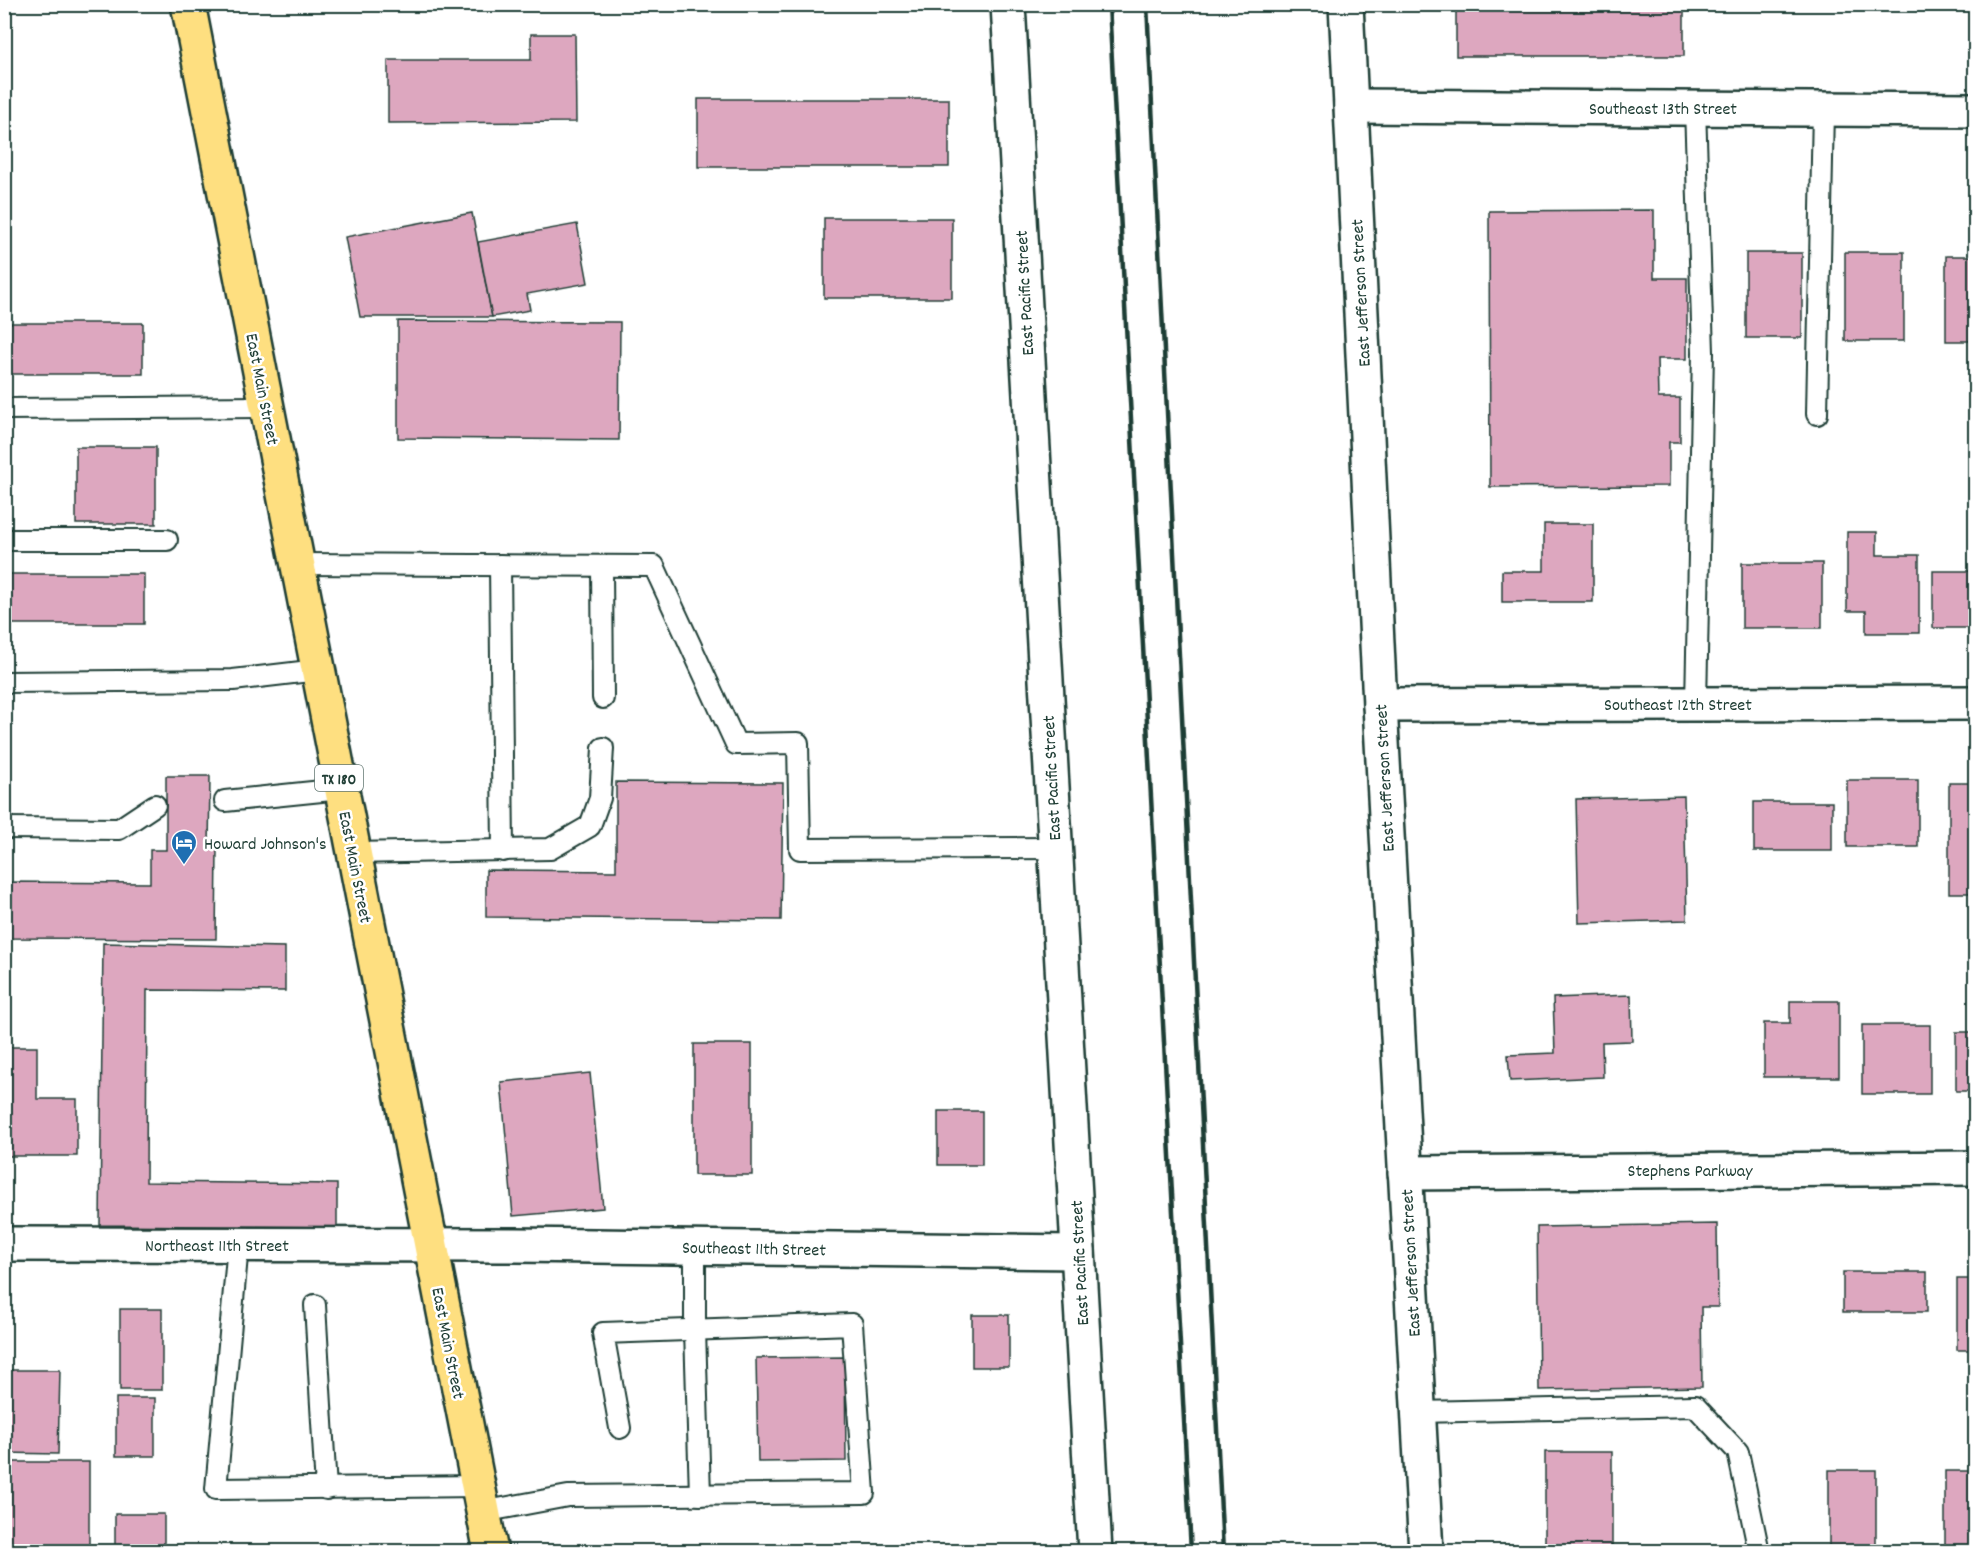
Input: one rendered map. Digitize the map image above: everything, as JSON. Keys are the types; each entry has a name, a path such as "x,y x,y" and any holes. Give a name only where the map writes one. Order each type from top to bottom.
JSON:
{"main road":[{"name":"East Main Street","path":"188,4 429,1245 491,1551"}],"street":[{"name":"East Pacific Street","path":"1008,4 1095,1551"},
{"name":"East Jefferson Street","path":"1346,4 1380,705 1426,1551"},
{"name":"Southeast 13th Street","path":"1351,106 1976,110"},
{"name":"Southeast 12th Street","path":"1380,705 1976,703"},
{"name":"Stephens Parkway","path":"1405,1173 1976,1168"},
{"name":"Northeast 11th Street","path":"4,1244 429,1245"},
{"name":"Southeast 11th Street","path":"429,1245 1078,1252"}],"lane":[{"path":"1695,108 1703,352 1696,704"},
{"path":"1817,414 1823,109"},
{"path":"4,409 267,407"},
{"path":"4,540 167,540"},
{"path":"297,564 654,566 736,744 798,743 800,849 1055,848"},
{"path":"500,565 503,850"},
{"path":"602,566 603,698"},
{"path":"4,682 233,680 318,670"},
{"path":"353,853 550,849 590,826 600,798 603,748"},
{"path":"225,801 341,789"},
{"path":"4,828 119,829 155,804"},
{"path":"238,1245 216,1489 326,1489 480,1499 864,1493 852,1324 603,1333 620,1428"},
{"path":"695,1248 700,1495"},
{"path":"315,1305 326,1489"},
{"path":"1418,1412 1695,1406 1738,1452 1759,1551"}],"building":[{"path":"1456,4 1684,4 1684,56 1456,56"},
{"path":"531,34 575,34 576,122 388,123 388,60 531,60"},
{"path":"698,99 949,99 949,167 698,167"},
{"path":"1654,210 1654,278 1687,278 1687,359 1657,359 1658,398 1680,398 1680,442 1669,442 1669,486 1490,487 1489,211"},
{"path":"472,213 492,317 360,317 345,237"},
{"path":"824,218 952,218 952,298 824,298"},
{"path":"577,224 588,283 527,294 530,310 492,317 478,242"},
{"path":"1845,252 1904,252 1904,341 1845,341"},
{"path":"1746,253 1802,253 1802,338 1746,338"},
{"path":"1946,256 1976,256 1976,341 1946,341"},
{"path":"398,321 620,322 619,440 398,438"},
{"path":"4,323 143,323 143,374 4,374"},
{"path":"76,447 156,447 156,524 76,524"},
{"path":"1544,524 1593,524 1593,602 1502,602 1502,571 1544,571"},
{"path":"1847,532 1877,532 1877,555 1919,555 1919,633 1866,633 1866,611 1847,611"},
{"path":"1742,563 1822,563 1822,628 1742,628"},
{"path":"1933,571 1976,571 1976,628 1933,628"},
{"path":"4,574 144,574 144,624 4,624"},
{"name":"Howard Johnson's","path":"166,776 210,776 209,848 217,848 216,939 4,938 4,882 150,883 150,850 166,850"},
{"path":"1847,780 1918,780 1918,847 1847,847"},
{"path":"616,782 783,783 781,920 486,917 486,870 616,871"},
{"path":"1949,783 1976,783 1976,893 1949,893"},
{"path":"1684,796 1687,920 1579,923 1576,799"},
{"path":"1754,802 1832,802 1832,851 1754,851"},
{"path":"103,943 285,947 285,991 147,990 146,1182 337,1184 337,1227 100,1225"},
{"path":"1631,995 1632,1041 1602,1042 1603,1077 1510,1081 1508,1055 1555,1053 1553,998"},
{"path":"1790,1001 1839,1001 1839,1077 1764,1077 1764,1023 1790,1023"},
{"path":"1862,1025 1930,1025 1930,1094 1862,1094"},
{"path":"1956,1032 1976,1032 1976,1091 1956,1091"},
{"path":"694,1044 752,1044 752,1175 694,1175"},
{"path":"4,1047 37,1047 37,1099 77,1099 77,1156 4,1156"},
{"path":"590,1073 603,1208 513,1216 501,1082"},
{"path":"938,1111 982,1111 982,1165 938,1165"},
{"path":"1717,1224 1718,1307 1701,1307 1702,1387 1539,1390 1537,1227"},
{"path":"1843,1272 1927,1272 1927,1312 1843,1312"},
{"path":"1957,1279 1976,1279 1976,1350 1957,1350"},
{"path":"120,1309 162,1309 162,1390 120,1390"},
{"path":"972,1315 1009,1315 1009,1367 972,1367"},
{"path":"845,1357 846,1461 758,1462 756,1358"},
{"path":"4,1370 60,1370 58,1454 4,1453"},
{"path":"116,1398 155,1398 155,1456 116,1456"},
{"path":"1545,1452 1612,1452 1612,1552 1545,1552"},
{"path":"4,1462 89,1462 89,1547 4,1547"},
{"path":"1829,1470 1876,1470 1876,1552 1829,1552"},
{"path":"1945,1471 1976,1471 1976,1552 1945,1552"},
{"path":"115,1514 164,1514 164,1547 115,1547"}],"railway":[{"path":"1109,4 1191,1552"},
{"path":"1147,4 1223,1552"}],"place":[{"name":"Howard Johnson's","path":"184,866"}]}
